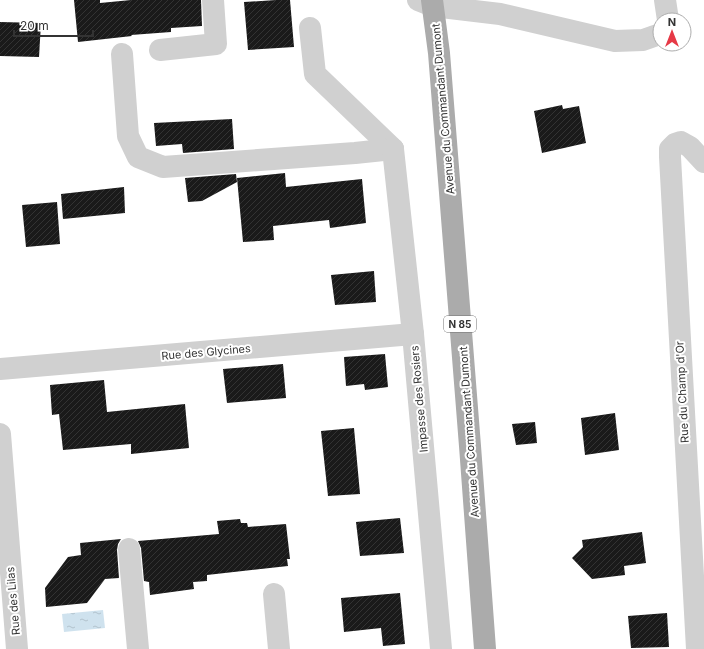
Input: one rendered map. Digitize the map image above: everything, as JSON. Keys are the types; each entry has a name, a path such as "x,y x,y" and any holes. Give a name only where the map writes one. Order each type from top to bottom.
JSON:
{"main road":[{"name":"Avenue du Commandant Dumont","path":"428,2 440,61 485,649"}],"street":[{"path":"160,50 216,44 213,0"},
{"path":"665,0 667,12"},
{"path":"428,2 500,14 615,41 643,40 652,37"},
{"path":"310,28 315,74 393,149"},
{"path":"122,54 128,136 138,157 163,167 393,149"},
{"name":"Rue du Champ d'Or","path":"697,649 696,502 670,149 674,144 681,142 690,147 704,162"},
{"name":"Impasse des Rosiers","path":"393,149 413,334 441,649"},
{"name":"Rue des Glycines","path":"0,369 413,334"},
{"name":"Rue des Lilas","path":"0,434 17,649"},
{"path":"129,549 138,649"},
{"path":"274,594 279,649"}],"water":[{"path":"103,610 105,628 64,632 62,614"}],"building":[{"path":"74,0 100,0 100,3 131,0 201,0 202,26 171,28 171,32 131,35 132,36 78,42"},
{"path":"290,0 294,47 248,50 244,2"},
{"path":"0,22 41,23 39,57 0,56"},
{"path":"562,105 563,109 579,106 586,143 542,153 534,111"},
{"path":"232,119 234,149 183,153 182,144 156,146 154,123"},
{"path":"285,173 286,187 362,179 366,223 330,228 329,220 273,226 274,240 243,242 237,178"},
{"path":"236,174 237,182 202,201 188,202 185,178"},
{"path":"124,187 125,213 63,219 61,194"},
{"path":"57,202 60,244 26,247 22,205"},
{"path":"374,271 376,302 335,305 331,275"},
{"path":"385,354 388,387 365,390 364,384 346,386 344,357"},
{"path":"283,364 286,398 227,403 223,369"},
{"path":"104,380 107,412 185,404 189,448 131,454 131,444 63,450 59,414 52,415 50,385"},
{"path":"615,413 619,450 585,455 581,418"},
{"path":"535,422 537,443 516,445 512,424"},
{"path":"354,428 360,494 328,496 321,431"},
{"path":"400,518 404,553 360,556 356,522"},
{"path":"240,519 241,523 247,523 248,527 286,524 290,559 287,559 288,566 207,575 207,581 193,582 194,589 150,595 149,582 144,581 141,548 138,541 219,534 217,521"},
{"path":"642,532 646,563 624,566 625,575 592,579 572,558 583,547 582,540"},
{"path":"121,539 117,550 119,578 105,579 87,603 46,607 45,588 68,557 81,555 80,543"},
{"path":"400,593 405,644 383,646 381,628 344,632 341,598"},
{"path":"667,613 669,647 631,648 628,616"}]}
